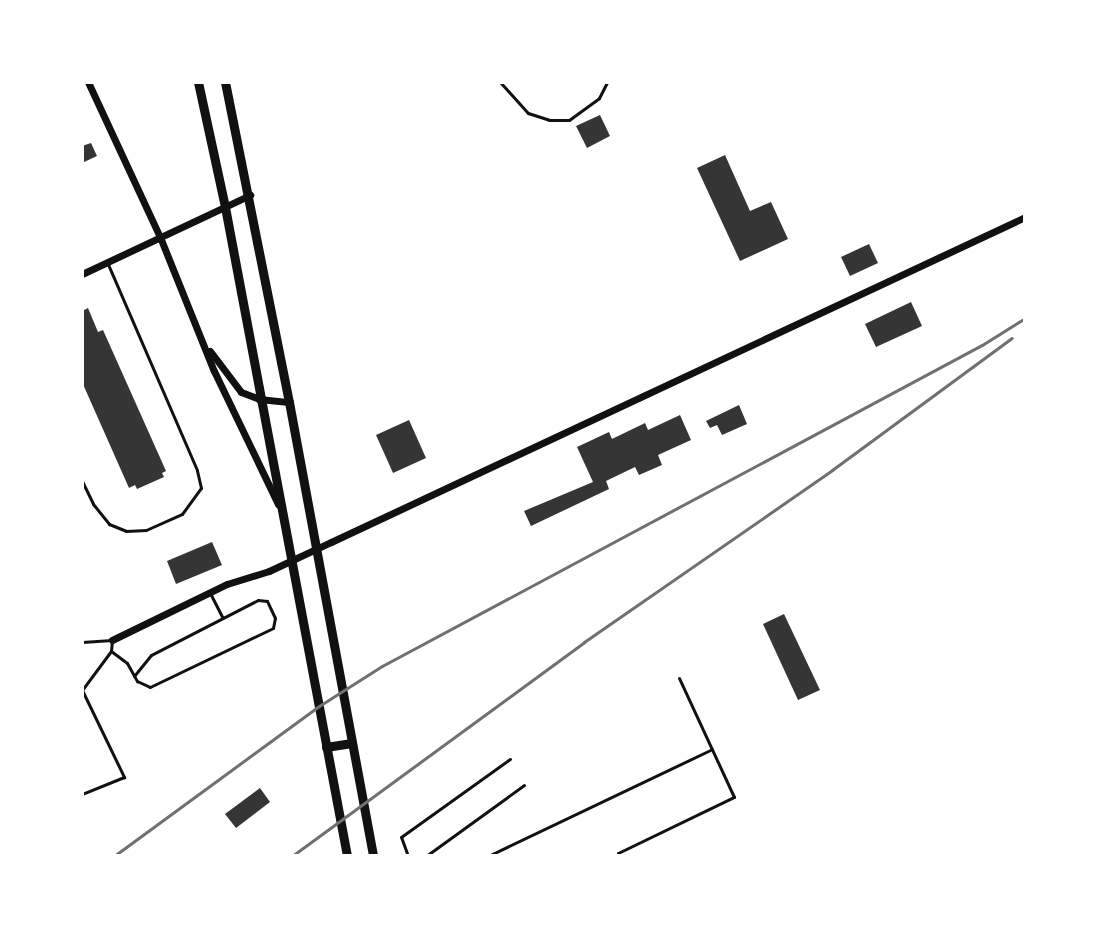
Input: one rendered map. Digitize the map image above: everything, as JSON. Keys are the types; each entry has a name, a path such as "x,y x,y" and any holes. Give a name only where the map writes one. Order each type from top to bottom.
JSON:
{"main road":[{"path":"198,82 225,207 347,856"},
{"path":"225,82 250,195 373,856"},
{"path":"326,747 352,743"}],"street":[{"path":"88,82 160,237 208,348 214,371 283,517"},
{"path":"82,274 250,195"},
{"path":"112,640 209,592 316,549 1025,217"},
{"path":"208,348 225,366 235,385 259,399 289,402"}],"lane":[{"path":"500,82 528,113 549,120 569,120 599,98 607,82"},
{"path":"82,481 93,504 109,524 126,531 146,530 182,514 201,488 197,470 107,262"},
{"path":"209,592 222,618"},
{"path":"111,651 127,663 134,676 142,686 150,687 276,624 267,601 263,599 222,618 151,655 134,676"},
{"path":"82,642 112,640 111,651 82,690 124,777 82,794"},
{"path":"619,856 618,853 734,797 679,678"},
{"path":"488,856 712,749"},
{"path":"408,856 401,837 510,759"},
{"path":"426,856 524,785"}],"building":[{"path":"600,115 610,136 587,148 576,126"},
{"path":"91,143 97,156 82,163 82,146"},
{"path":"725,155 750,211 771,202 788,239 740,261 697,168"},
{"path":"869,244 878,263 850,276 841,257"},
{"path":"911,302 922,326 876,347 865,324"},
{"path":"88,308 98,332 103,330 166,471 162,473 164,477 137,489 135,485 129,488 82,382 82,311"},
{"path":"739,405 747,424 722,435 717,425 710,428 706,421"},
{"path":"680,415 691,440 658,455 662,465 639,475 635,467 606,481 609,489 531,526 524,511 593,482 577,447 609,432 612,439 645,423 648,430"},
{"path":"409,420 426,458 393,473 376,435"},
{"path":"212,542 222,565 176,584 167,561"},
{"path":"784,614 820,690 798,700 763,624"},
{"path":"260,788 270,802 236,828 225,814"}],"railway":[{"path":"114,856 319,706 382,666 982,345 1025,318"},
{"path":"292,856 584,642 832,470 1012,338"}]}
